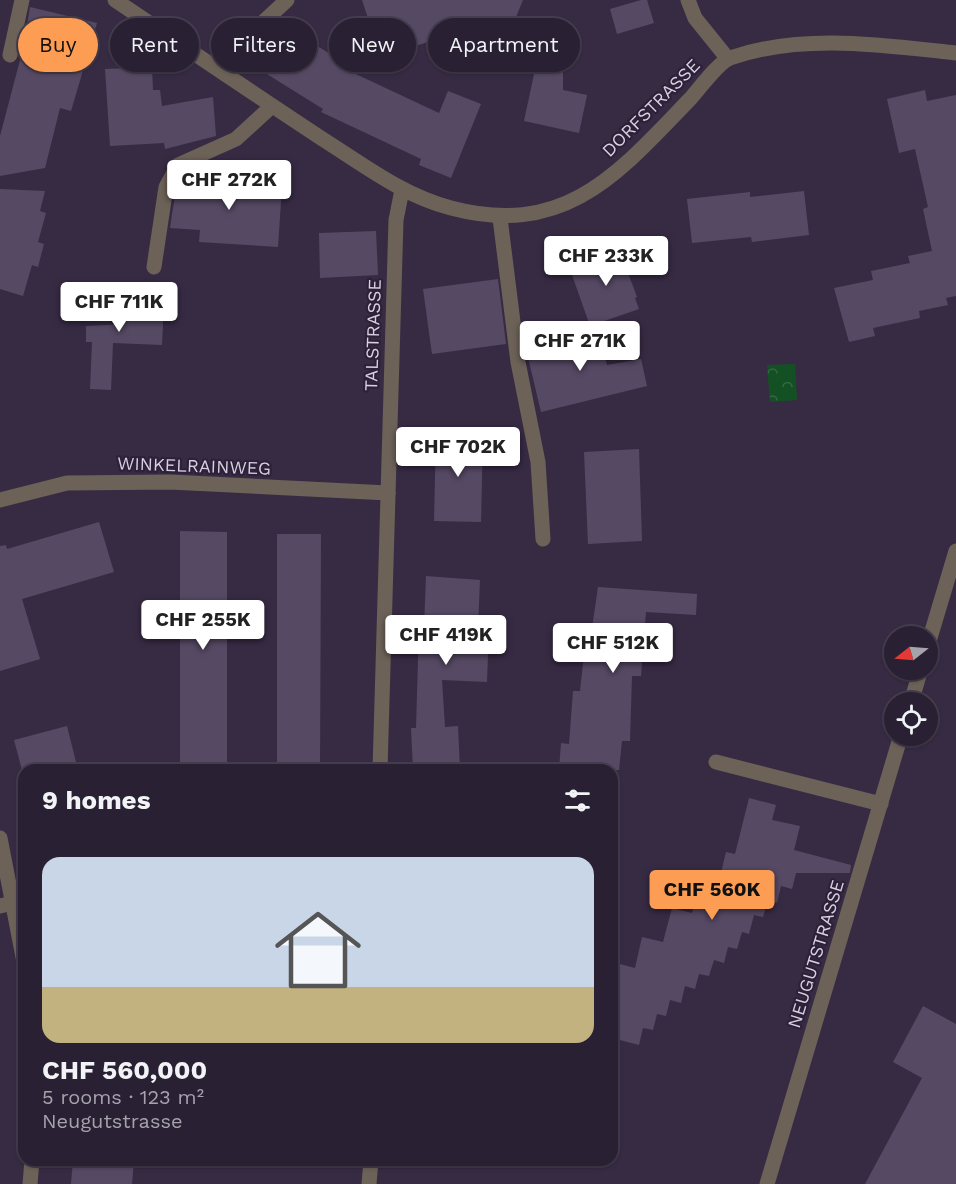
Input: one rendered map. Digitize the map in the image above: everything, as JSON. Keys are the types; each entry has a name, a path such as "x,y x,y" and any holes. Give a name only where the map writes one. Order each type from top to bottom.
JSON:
{"street":[{"path":"10,55 22,0"},
{"name":"DORFSTRASSE","path":"115,0 402,190 450,208 500,218 527,215 560,207 588,194 638,154 728,59 809,43 956,53"},
{"path":"225,74 260,25 287,0"},
{"path":"688,0 695,18 728,59"},
{"path":"154,267 166,187 178,165 236,139 272,106"},
{"name":"TALSTRASSE","path":"380,764 396,220 402,190"},
{"path":"500,218 518,362 538,462 543,539"},
{"name":"WINKELRAINWEG","path":"0,500 67,483 170,482 388,493"},
{"path":"934,626 956,551"},
{"name":"NEUGUTSTRASSE","path":"767,1184 898,746"},
{"path":"716,762 881,804"},
{"path":"0,838 7,904 18,942"},
{"path":"30,1184 32,1166"},
{"path":"369,1184 370,1166"}],"green space":[{"path":"795,364 797,400 770,402 767,365"}],"building":[{"path":"362,0 523,0 516,18 428,18 428,42 416,46 416,18 368,18"},
{"path":"647,0 654,23 617,34 610,9"},
{"path":"30,7 76,18 28,18"},
{"path":"317,46 329,53 329,72 351,72 439,113 448,91 481,104 451,178 419,165 421,159 321,112 323,109 264,72 317,72"},
{"path":"18,68 18,72 83,72 71,111 60,108 45,168 0,176 0,136"},
{"path":"105,69 110,69 110,72 152,72 153,90 160,90 162,106 213,97 216,136 165,149 164,143 110,146"},
{"path":"534,72 563,72 563,90 587,95 579,133 524,121"},
{"path":"925,90 927,101 956,95 956,296 946,298 948,305 919,311 920,318 873,328 875,336 849,342 834,288 873,280 871,271 910,263 908,256 932,251 923,209 928,207 915,149 899,153 887,99"},
{"path":"183,175 282,187 278,247 199,242 200,230 170,228 175,195 179,195 179,183"},
{"path":"0,189 45,191 40,211 46,213 38,242 44,244 38,267 32,265 23,296 0,289"},
{"path":"804,191 809,235 752,242 751,237 692,243 687,199 750,192 750,197"},
{"path":"376,231 378,275 320,278 319,233"},
{"path":"617,243 637,297 635,298 639,309 590,326 571,272 596,264 592,252"},
{"path":"498,279 506,344 432,354 423,289"},
{"path":"72,300 164,304 162,345 113,343 111,390 90,389 92,342 86,342 86,326 123,324 70,309"},
{"path":"598,331 607,365 641,359 647,386 541,412 526,349"},
{"path":"436,435 483,436 481,522 434,521"},
{"path":"639,449 642,541 588,544 584,452"},
{"path":"99,522 114,572 22,599 40,659 0,671 0,546 6,545 7,549"},
{"path":"180,531 227,532 227,764 180,764"},
{"path":"277,534 321,534 320,764 277,764"},
{"path":"426,576 480,580 478,629 489,629 487,682 442,680 445,727 458,726 460,764 413,764 411,728 416,728 419,626 424,627"},
{"path":"598,587 697,594 696,615 646,612 641,676 632,676 630,741 622,741 619,770 618,764 559,764 561,743 569,744 573,691 580,691 587,627 592,628"},
{"path":"67,726 76,764 20,764 14,740"},
{"path":"749,798 776,805 772,820 800,826 794,850 851,865 850,873 796,873 792,889 781,886 777,903 768,900 763,917 754,915 749,934 742,932 737,949 728,947 724,963 714,960 709,976 699,974 695,989 685,986 681,1003 670,1000 666,1016 657,1014 653,1030 643,1028 639,1045 618,1040 618,964 635,968 642,937 663,942 672,908 692,913 700,880 718,885 726,852 735,854"},
{"path":"923,1006 956,1024 956,1184 865,1184 922,1078 893,1062"},
{"path":"72,1166 134,1166 132,1184 71,1184"}]}
